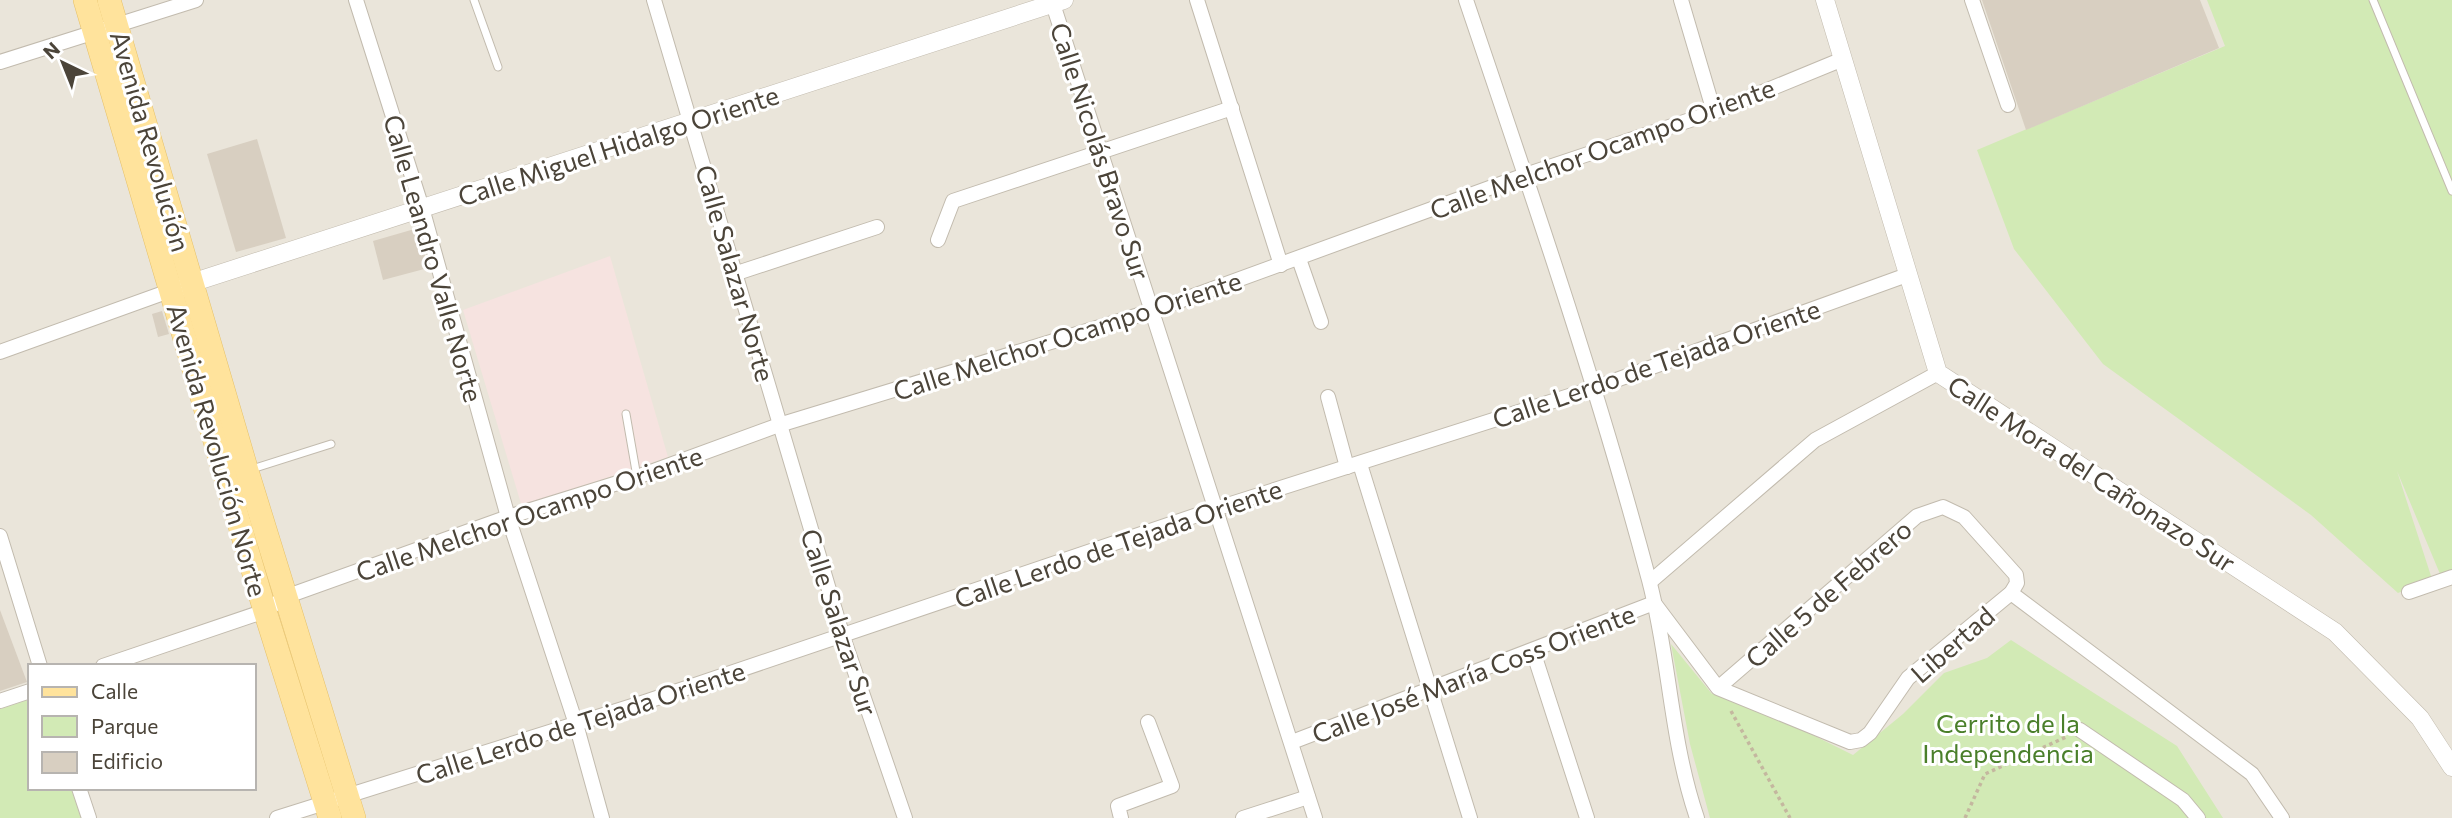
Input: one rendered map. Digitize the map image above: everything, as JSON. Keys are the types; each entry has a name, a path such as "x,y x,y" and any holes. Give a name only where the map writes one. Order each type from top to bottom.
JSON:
{"main road":[{"name":"Avenida Revolución","path":"85,0 182,286"},
{"name":"Avenida Revolución","path":"109,0 182,286"},
{"name":"Avenida Revolución Norte","path":"182,286 247,471 285,597"},
{"name":"Avenida Revolución Norte","path":"182,286 265,611"},
{"path":"285,597 351,807"},
{"path":"265,611 328,810"}],"street":[{"path":"0,62 196,0"},
{"name":"Calle Leandro Valle Norte","path":"356,0 422,208 508,517 576,724 602,818"},
{"name":"Calle Salazar Norte","path":"654,0 692,120 779,425"},
{"path":"1197,0 1281,265"},
{"path":"1466,0 1594,388 1650,583 1682,774 1697,818"},
{"path":"1681,0 1714,112"},
{"name":"Calle Mora del Cañonazo Sur","path":"1825,0 1938,373 2336,632 2420,718 2452,767"},
{"path":"1972,0 2008,105"},
{"name":"Calle Miguel Hidalgo Oriente","path":"182,286 1059,2"},
{"name":"Calle Nicolás Bravo Sur","path":"1059,2 1101,151 1315,818"},
{"name":"Calle Melchor Ocampo Oriente","path":"109,664 265,611 285,597 508,517 637,477 779,425 1152,311 1525,175 1714,112 1843,59"},
{"path":"938,240 953,201 1231,108"},
{"path":"737,273 877,227"},
{"path":"1299,259 1321,322"},
{"name":"Calle Lerdo de Tejada Oriente","path":"277,818 351,807 576,724 843,637 1215,509 1594,388 1908,275"},
{"path":"0,352 182,286"},
{"name":"Calle José María Coss Oriente","path":"1650,583 1815,440 1938,373"},
{"path":"1328,397 1354,465 1430,690 1470,818"},
{"name":"Calle Salazar Sur","path":"779,425 843,637 905,818"},
{"name":"Calle 5 de Febrero","path":"1718,688 1917,516 1943,507 1964,517 2016,575"},
{"path":"0,536 39,664"},
{"name":"Libertad","path":"1718,688 1850,742 1861,740 1870,733 1908,678 2011,593 2017,583 2016,575"},
{"path":"2409,592 2452,577"},
{"name":"Libertad","path":"2011,593 2252,774 2282,818"},
{"path":"1654,603 1718,688"},
{"name":"Calle José María Coss Oriente","path":"1292,742 1654,603"},
{"path":"1533,651 1587,818"},
{"path":"0,701 28,692"},
{"path":"1121,818 1118,806 1172,786 1148,722"},
{"path":"2080,730 2183,800 2199,818"},
{"path":"80,790 89,818"},
{"path":"1243,818 1308,797"}],"lane":[{"path":"474,0 498,67"},
{"path":"2374,0 2452,191"},
{"path":"626,414 637,477"},
{"path":"247,471 331,444"}],"path":[{"path":"1718,688 1790,818"},
{"path":"1965,818 1985,774 2080,730"}],"shaded area":[{"path":"0,0 2452,0 2452,818 0,818"},
{"path":"610,256 668,457 522,507 463,310"}],"green space":[{"path":"2207,0 2452,0 2452,570 2440,574 2397,471 2432,579 2398,593 2311,515 2103,364 2014,249 1977,150 2225,46"},
{"name":"Cerrito de la Independencia","path":"2011,640 2177,746 2223,818 1710,818 1690,744 1671,644 1712,694 1718,688 1853,755 1903,714 1944,673 1987,658"},
{"path":"28,700 28,790 72,790 81,818 0,818 0,709"}],"building":[{"path":"1982,0 2200,0 2219,48 2026,130"},
{"path":"257,139 286,238 236,252 207,154"},
{"path":"418,228 428,268 383,280 373,241"},
{"path":"162,311 169,334 158,337 152,314"},
{"path":"0,610 27,682 0,691"}]}
